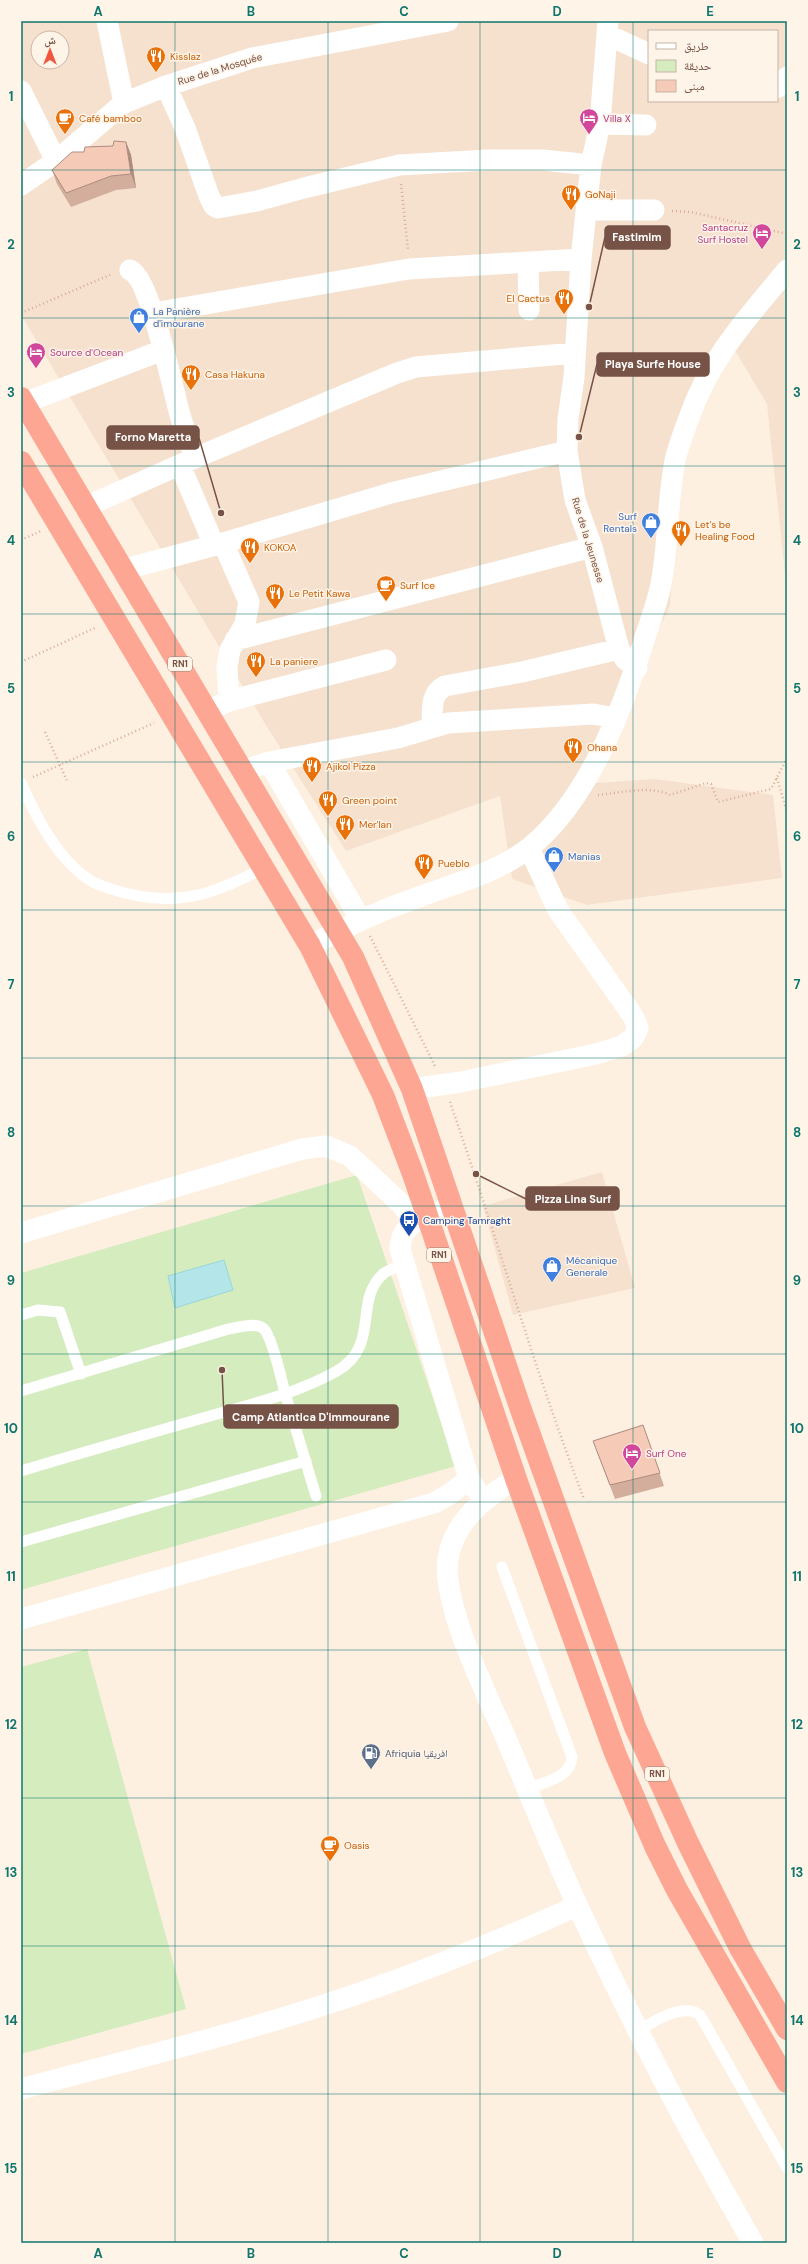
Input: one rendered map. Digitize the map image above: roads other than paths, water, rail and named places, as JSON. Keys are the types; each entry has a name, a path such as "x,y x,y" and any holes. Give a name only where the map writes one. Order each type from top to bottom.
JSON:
{"highway":[{"name":"RN1","path":"22,400 353,957 412,1089 520,1408 635,1727 688,1843 740,1948 787,2029"},
{"name":"RN1","path":"21,462 116,618 310,946 383,1095 413,1174 421,1219 516,1479 597,1708 655,1846 677,1890 787,2082"}],"street":[{"path":"107,21 124,103"},
{"name":"Rue de la Mosquée","path":"21,185 56,161 124,103 166,86 252,58 411,24 448,21"},
{"path":"608,28 648,53"},
{"name":"Rue de la Jeunesse","path":"608,28 600,124 591,165 588,210 581,259 574,378 568,419 568,451 575,500 592,547 619,649 625,659 637,668"},
{"path":"778,87 787,77"},
{"path":"166,86 185,128 214,206 224,208 399,165 488,160 543,160 591,165"},
{"path":"21,91 56,161"},
{"path":"600,124 646,126"},
{"path":"588,210 654,210"},
{"path":"153,314 410,269 581,259"},
{"path":"528,262 529,310"},
{"path":"130,270 138,278 153,314 171,376 180,414 188,461 219,544 249,602 248,616 230,650 226,667 229,701"},
{"path":"310,946 362,920 402,903 473,878 512,859 529,848 548,830 574,798 616,718 637,668 661,585 676,457 689,415 705,377 727,343 787,270"},
{"path":"22,400 163,350"},
{"path":"85,507 188,461 403,371 416,367 575,353"},
{"path":"122,570 219,544 391,493 568,451"},
{"path":"235,640 592,547"},
{"path":"432,728 434,696 439,688 522,672 619,649"},
{"path":"207,711 229,701 386,660"},
{"path":"242,771 270,762 391,739 448,723 498,718 593,714 616,718"},
{"path":"270,762 362,920"},
{"path":"412,1089 596,1054 622,1046 634,1038 638,1028 633,1016 558,910 529,848"},
{"path":"21,1233 302,1149 326,1146 350,1156 400,1203 421,1219"},
{"path":"453,1207 421,1219 403,1231 400,1239 400,1249 469,1479 485,1499"},
{"path":"21,1619 434,1503 450,1494 469,1479"},
{"path":"516,1479 485,1499 469,1514 454,1534 448,1560 449,1584 463,1638 577,1906 637,2031 753,2243"},
{"path":"21,2089 331,2003 414,1974 497,1942 577,1906"}],"lane":[{"path":"24,782 54,844 73,866 89,880 117,891 143,897 196,896 226,888 264,868"},
{"path":"21,1471 285,1394 337,1371 352,1360 360,1347 365,1332 370,1292 384,1273 405,1265"},
{"path":"21,1315 38,1310 60,1312 81,1374"},
{"path":"21,1391 226,1330 252,1325 264,1329 267,1334 316,1496"},
{"path":"21,1542 306,1461"},
{"path":"502,1567 572,1757 572,1764 563,1775 527,1789"},
{"path":"637,2031 680,2010 694,2011 700,2015 787,2168"}],"water":[{"path":"224,1260 233,1290 175,1308 168,1276"}],"place":[{"name":"Kisslaz","path":"156,73"},
{"name":"Café bamboo","path":"65,135"},
{"name":"Villa X","path":"589,135"},
{"name":"GoNaji","path":"571,211"},
{"name":"Santacruz Surf Hostel","path":"762,250"},
{"name":"Fastimim","path":"589,307"},
{"name":"El Cactus","path":"564,315"},
{"name":"La Panière d'imourane","path":"139,334"},
{"name":"Source d'Ocean","path":"36,369"},
{"name":"Casa Hakuna","path":"191,391"},
{"name":"Playa Surfe House","path":"579,437"},
{"name":"Forno Maretta","path":"221,513"},
{"name":"Surf Rentals","path":"651,539"},
{"name":"Let’s be Healing Food","path":"681,547"},
{"name":"KOKOA","path":"250,564"},
{"name":"Surf Ice","path":"386,602"},
{"name":"Le Petit Kawa","path":"275,610"},
{"name":"La paniere","path":"256,678"},
{"name":"Ohana","path":"573,764"},
{"name":"Ajikol Pizza","path":"312,783"},
{"name":"Green point","path":"328,817"},
{"name":"Mer'lan","path":"345,841"},
{"name":"Manias","path":"554,873"},
{"name":"Pueblo","path":"424,880"},
{"name":"Pizza Lina Surf","path":"476,1174"},
{"name":"Camping Tamraght","path":"409,1237"},
{"name":"Mécanique Generale","path":"552,1283"},
{"name":"Camp Atlantica D'immourane","path":"222,1370"},
{"name":"Surf One","path":"632,1470"},
{"name":"Afriquia افريقيا","path":"371,1770"},
{"name":"Oasis","path":"330,1862"}]}
